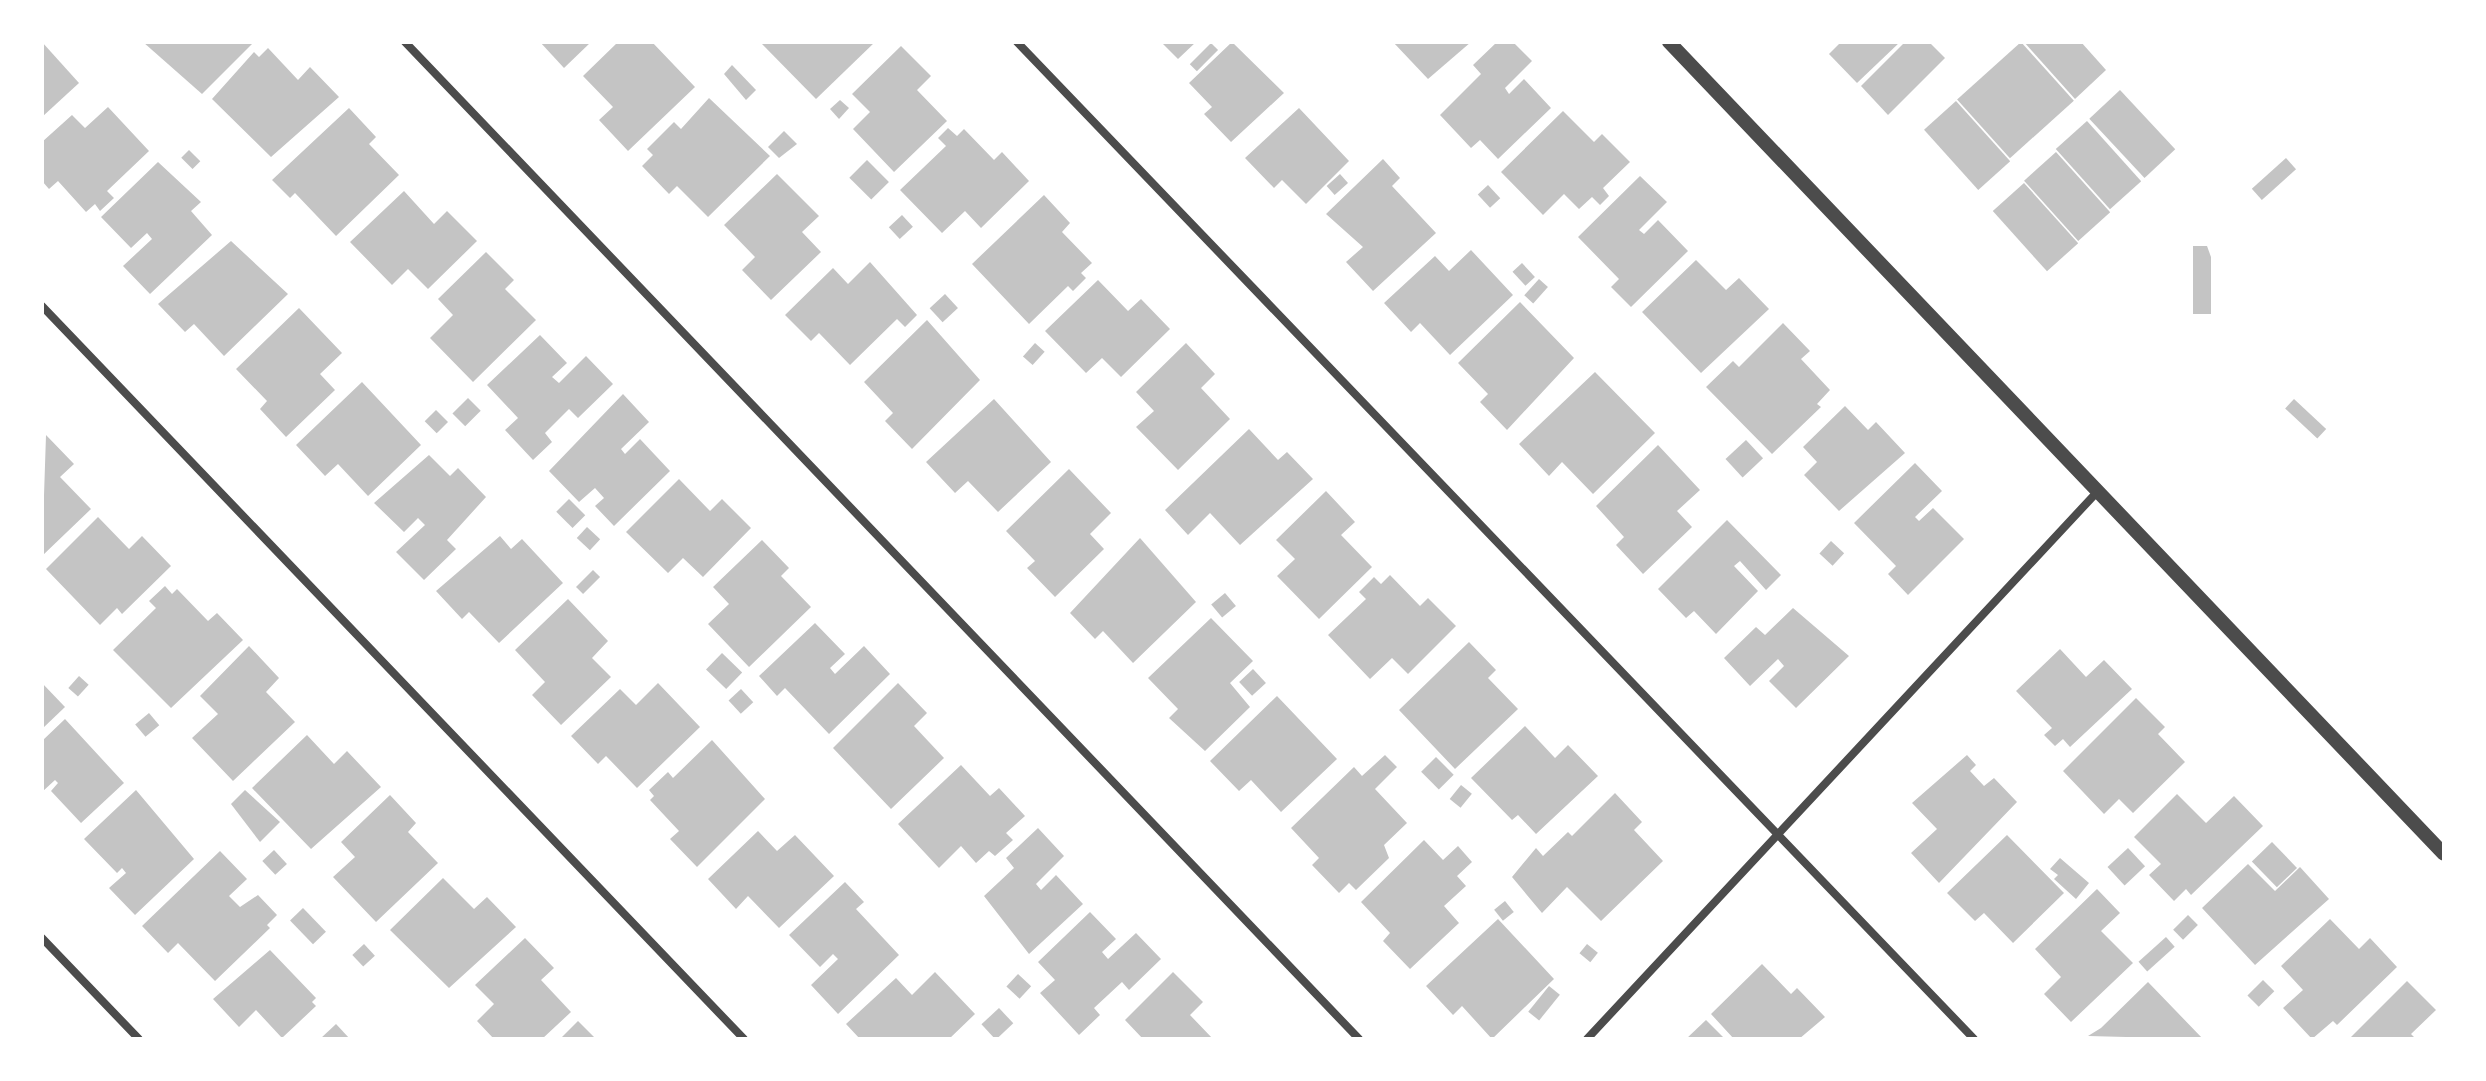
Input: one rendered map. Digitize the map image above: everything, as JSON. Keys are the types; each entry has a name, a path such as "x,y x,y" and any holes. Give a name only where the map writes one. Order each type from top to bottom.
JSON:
{"street":[{"path":"405,42 1359,1039"},
{"path":"1017,42 1775,836 1974,1039"},
{"path":"1669,42 2444,854"},
{"path":"42,306 744,1039"},
{"path":"1587,1039 2098,491"},
{"path":"42,938 139,1039"}],"building":[{"path":"42,42 79,83 42,117"},
{"path":"143,42 254,42 202,94"},
{"path":"540,42 591,42 564,68"},
{"path":"618,42 652,42 695,87 628,151 599,120 613,107 583,76"},
{"path":"760,42 875,42 816,99"},
{"path":"1161,42 1196,42 1178,59"},
{"path":"1232,42 1284,93 1231,142 1204,114 1212,107 1189,83"},
{"path":"1393,42 1471,42 1428,79"},
{"path":"1497,42 1513,42 1532,61 1505,88 1509,94 1524,79 1551,108 1498,159 1480,140 1471,148 1440,115 1481,74 1473,65"},
{"path":"1841,42 1900,42 1857,83 1829,54"},
{"path":"1905,42 1929,42 1945,58 1888,115 1861,86"},
{"path":"2021,42 2074,101 2010,158 1957,100"},
{"path":"2024,42 2081,42 2106,70 2075,99"},
{"path":"1211,43 1218,50 1197,71 1190,64"},
{"path":"901,46 931,76 917,90 947,121 894,172 853,129 870,112 852,94"},
{"path":"268,48 298,80 310,67 339,97 271,157 212,99 254,52 259,57"},
{"path":"732,65 756,90 746,100 724,74"},
{"path":"2120,90 2175,149 2145,178 2089,119"},
{"path":"709,98 770,156 708,217 677,186 669,194 642,166 653,155 647,149 674,122 681,129"},
{"path":"840,100 849,108 839,119 830,109"},
{"path":"1956,101 2010,161 1978,190 1924,130"},
{"path":"108,107 149,151 107,191 114,198 100,211 95,204 86,212 58,181 49,189 42,181 42,142 72,115 85,128"},
{"path":"349,108 376,137 369,144 399,175 336,236 295,193 290,198 272,180"},
{"path":"1299,108 1349,161 1306,204 1282,180 1274,188 1245,158"},
{"path":"1563,111 1594,142 1602,134 1630,162 1603,188 1609,196 1600,205 1592,197 1579,209 1564,194 1543,215 1501,172"},
{"path":"2087,121 2141,181 2110,209 2056,149"},
{"path":"948,128 957,136 964,129 994,160 1002,152 1029,181 981,228 965,211 942,233 900,190 946,146 938,138"},
{"path":"784,131 797,144 779,158 768,147"},
{"path":"189,150 200,161 193,169 181,158"},
{"path":"2056,152 2110,212 2078,241 2024,181"},
{"path":"2286,158 2296,169 2262,200 2252,189"},
{"path":"1383,159 1400,178 1392,186 1436,233 1373,291 1346,262 1363,247 1326,214"},
{"path":"867,160 889,182 871,200 849,178"},
{"path":"158,162 201,202 191,211 212,235 150,294 123,266 152,239 147,233 131,248 101,217"},
{"path":"777,174 819,216 802,232 821,252 771,300 742,270 755,257 724,225"},
{"path":"1340,174 1348,183 1335,195 1327,186"},
{"path":"1640,176 1667,202 1639,230 1644,234 1658,220 1688,251 1631,307 1611,287 1619,279 1578,237"},
{"path":"2024,183 2078,243 2047,271 1993,211"},
{"path":"1488,185 1500,198 1490,208 1478,195"},
{"path":"404,191 434,224 447,211 477,241 428,289 408,269 392,285 350,242"},
{"path":"1044,195 1070,223 1062,232 1092,263 1081,273 1086,278 1073,291 1068,286 1029,324 972,264"},
{"path":"902,215 913,227 900,239 889,227"},
{"path":"231,241 288,294 224,356 194,324 185,332 158,304"},
{"path":"2193,246 2207,246 2211,257 2211,314 2193,314"},
{"path":"1471,250 1513,295 1450,355 1420,323 1411,332 1384,303 1435,256 1449,271"},
{"path":"486,252 514,280 505,289 536,320 473,382 430,338 453,315 438,299"},
{"path":"1696,260 1726,290 1739,278 1769,309 1701,373 1642,312"},
{"path":"870,262 917,315 905,327 897,319 850,365 819,333 811,341 785,315 833,268 848,284"},
{"path":"1522,263 1535,277 1525,286 1512,272"},
{"path":"1539,279 1548,287 1533,303 1524,295"},
{"path":"1098,280 1128,311 1141,299 1170,329 1121,377 1102,358 1086,373 1045,331"},
{"path":"945,294 958,308 943,322 930,308"},
{"path":"1520,302 1574,358 1507,430 1480,402 1488,394 1458,363"},
{"path":"299,308 342,353 320,374 335,390 286,437 260,409 267,401 236,369"},
{"path":"927,320 980,380 912,449 885,421 893,413 864,382"},
{"path":"1783,323 1810,351 1801,359 1830,390 1817,404 1821,407 1772,454 1706,387 1733,361 1739,367"},
{"path":"540,335 567,363 552,377 559,383 586,356 613,384 578,418 569,409 545,433 552,442 533,460 505,430 518,418 487,385"},
{"path":"1035,343 1045,352 1033,365 1023,356"},
{"path":"1186,343 1215,374 1201,388 1230,419 1178,470 1136,427 1154,411 1136,392"},
{"path":"1595,372 1655,433 1593,494 1562,462 1549,476 1519,444"},
{"path":"362,382 421,445 368,496 338,464 325,476 296,445"},
{"path":"623,394 649,422 621,449 625,454 640,439 670,471 614,526 595,506 604,498 595,488 579,502 549,471"},
{"path":"468,398 481,411 465,426 452,414"},
{"path":"994,399 1051,462 998,512 968,481 955,493 926,462"},
{"path":"2294,399 2326,429 2317,439 2285,409"},
{"path":"1845,406 1868,430 1876,422 1905,453 1839,511 1804,475 1817,462 1803,447"},
{"path":"436,410 448,422 437,433 425,421"},
{"path":"1249,429 1278,460 1287,452 1313,479 1240,545 1210,513 1188,535 1165,510"},
{"path":"46,435 74,464 60,477 91,509 42,556"},
{"path":"1746,440 1763,458 1743,477 1726,459"},
{"path":"1658,445 1700,490 1677,511 1692,527 1643,574 1616,545 1624,537 1596,506"},
{"path":"429,455 450,476 458,468 486,497 447,540 456,549 424,580 396,552 425,525 418,518 404,532 374,503"},
{"path":"1915,463 1942,491 1915,517 1919,521 1933,508 1964,539 1908,595 1888,574 1896,566 1854,523"},
{"path":"1069,469 1111,513 1090,534 1104,549 1055,597 1027,568 1035,561 1006,531"},
{"path":"679,479 710,511 722,499 751,528 703,577 683,558 668,573 626,532"},
{"path":"1326,491 1355,522 1341,535 1372,567 1319,619 1277,576 1295,559 1276,540"},
{"path":"569,499 585,515 573,528 556,512"},
{"path":"98,517 129,549 142,536 171,566 122,614 117,608 100,625 46,569"},
{"path":"1727,520 1781,575 1766,590 1740,561 1734,566 1758,591 1716,634 1694,611 1686,618 1658,589"},
{"path":"587,527 600,539 590,550 577,538"},
{"path":"500,536 511,549 522,539 563,583 499,643 469,612 462,619 436,591"},
{"path":"1140,538 1196,602 1133,663 1103,631 1095,639 1070,613"},
{"path":"762,540 789,568 781,576 811,607 749,667 708,624 729,604 713,587"},
{"path":"1831,541 1844,553 1833,566 1819,553"},
{"path":"593,570 600,577 583,594 576,587"},
{"path":"1390,575 1420,606 1428,598 1456,626 1408,674 1392,658 1370,679 1328,635 1366,599 1359,592 1374,577 1381,584"},
{"path":"165,586 172,594 177,589 208,621 217,613 243,640 171,708 113,650 156,608 149,601"},
{"path":"1225,593 1236,606 1222,618 1211,605"},
{"path":"568,599 608,641 592,658 611,677 561,725 532,695 545,682 515,650"},
{"path":"1793,608 1849,656 1796,708 1769,681 1784,666 1778,659 1750,686 1724,658 1756,627 1765,635"},
{"path":"1211,618 1253,661 1230,683 1250,707 1205,751 1169,718 1178,709 1148,678"},
{"path":"815,623 845,654 830,668 835,674 864,646 890,674 829,734 785,688 777,696 759,676"},
{"path":"1469,642 1496,670 1488,678 1518,709 1455,769 1399,710"},
{"path":"249,646 279,678 266,692 295,722 233,781 192,738 218,714 200,696"},
{"path":"2060,649 2086,677 2104,660 2132,689 2070,747 2063,739 2055,746 2044,735 2052,728 2016,691"},
{"path":"722,653 742,672 726,689 706,670"},
{"path":"1253,669 1266,683 1252,696 1239,682"},
{"path":"79,676 89,685 78,697 68,688"},
{"path":"42,683 65,707 42,729"},
{"path":"658,683 700,727 637,788 606,756 598,764 571,736 620,689 636,705"},
{"path":"898,683 927,713 914,726 944,758 891,809 833,748"},
{"path":"741,689 753,702 741,714 729,701"},
{"path":"1277,696 1337,759 1281,812 1251,780 1239,791 1210,761"},
{"path":"2136,698 2165,727 2158,734 2185,762 2133,813 2119,799 2104,814 2063,771"},
{"path":"149,713 159,725 145,737 135,725"},
{"path":"65,719 124,783 81,823 51,791 58,783 55,780 42,792 42,741"},
{"path":"1525,726 1555,758 1568,745 1598,776 1536,834 1518,815 1512,820 1471,778"},
{"path":"307,735 334,764 347,751 381,787 311,849 252,788"},
{"path":"712,740 765,799 697,867 670,839 679,831 650,800 654,796 649,790 668,772 673,778"},
{"path":"1385,755 1397,767 1375,789 1407,823 1384,845 1389,858 1356,890 1349,883 1339,893 1312,865 1319,858 1291,828 1354,767 1362,776"},
{"path":"1967,755 1976,765 1970,771 1984,786 1994,778 2017,802 1939,883 1911,853 1937,829 1912,803"},
{"path":"1436,757 1454,775 1439,790 1421,772"},
{"path":"961,765 990,796 999,788 1025,816 1006,833 1013,840 995,856 989,851 976,863 961,846 939,868 898,824"},
{"path":"1461,785 1472,794 1461,808 1450,799"},
{"path":"136,790 194,859 135,915 109,888 126,873 122,868 117,873 84,839"},
{"path":"245,790 280,822 260,842 231,804"},
{"path":"1615,793 1642,822 1634,830 1663,861 1601,921 1567,887 1542,913 1512,877 1536,848 1543,856 1568,832 1572,836"},
{"path":"2177,794 2206,823 2234,796 2263,826 2191,895 2186,889 2174,901 2149,875 2161,864 2134,837"},
{"path":"390,795 416,823 408,832 438,863 376,922 333,877 355,857 341,842"},
{"path":"1038,828 1064,856 1036,884 1041,890 1056,875 1083,904 1029,954 984,896 1014,868 1006,858"},
{"path":"758,831 777,851 795,835 834,876 779,928 748,896 736,909 708,879"},
{"path":"2007,835 2064,893 2013,943 1984,913 1975,921 1947,893"},
{"path":"1424,840 1443,860 1458,846 1472,862 1457,876 1466,886 1444,906 1459,923 1410,969 1383,941 1390,933 1361,902"},
{"path":"2272,842 2297,868 2277,887 2252,861"},
{"path":"2128,848 2145,866 2125,885 2108,867"},
{"path":"274,850 287,864 275,875 262,861"},
{"path":"220,851 247,879 229,896 240,907 258,895 277,915 267,925 270,928 215,981 178,943 168,953 142,926"},
{"path":"2060,858 2089,883 2076,899 2054,879 2058,875 2050,869"},
{"path":"2248,864 2275,891 2300,867 2329,899 2255,965 2202,908"},
{"path":"443,878 474,909 487,897 516,927 449,988 390,930"},
{"path":"845,882 864,902 856,909 899,955 838,1014 811,985 838,959 833,954 820,967 789,935"},
{"path":"2097,889 2120,913 2101,931 2133,963 2071,1022 2044,994 2061,977 2035,949"},
{"path":"1505,901 1514,912 1503,921 1494,910"},
{"path":"303,908 326,932 313,944 290,921"},
{"path":"1090,912 1116,939 1102,952 1108,959 1136,933 1161,959 1129,990 1122,982 1094,1008 1100,1015 1079,1035 1040,993 1055,980 1038,962"},
{"path":"2188,915 2198,925 2183,940 2173,930"},
{"path":"1498,919 1554,979 1492,1039 1462,1006 1453,1015 1426,986"},
{"path":"2330,919 2359,949 2370,938 2397,967 2337,1025 2333,1021 2312,1039 2283,1008 2303,990 2281,966"},
{"path":"2166,937 2175,947 2147,971 2139,962"},
{"path":"525,938 554,968 541,980 571,1012 542,1039 494,1039 477,1021 494,1004 475,985"},
{"path":"364,944 375,956 363,967 352,955"},
{"path":"1587,944 1598,953 1590,962 1579,953"},
{"path":"270,950 316,998 312,1002 316,1006 282,1038 256,1010 239,1027 213,999"},
{"path":"1762,964 1791,994 1797,988 1825,1017 1799,1039 1734,1039 1711,1014"},
{"path":"935,972 975,1014 949,1039 860,1039 846,1024 896,978 912,995"},
{"path":"1173,972 1203,1002 1190,1015 1213,1039 1143,1039 1125,1020"},
{"path":"1018,974 1031,986 1020,999 1006,986"},
{"path":"2263,980 2274,991 2259,1007 2247,996"},
{"path":"2407,981 2436,1010 2411,1034 2416,1039 2349,1039"},
{"path":"2148,982 2203,1039 2088,1036 2101,1028"},
{"path":"1549,986 1560,995 1539,1020 1528,1012"},
{"path":"999,1008 1013,1023 997,1039 981,1024"},
{"path":"1706,1020 1725,1039 1686,1039"},
{"path":"578,1021 596,1039 560,1039"},
{"path":"336,1024 350,1039 320,1039"}]}
